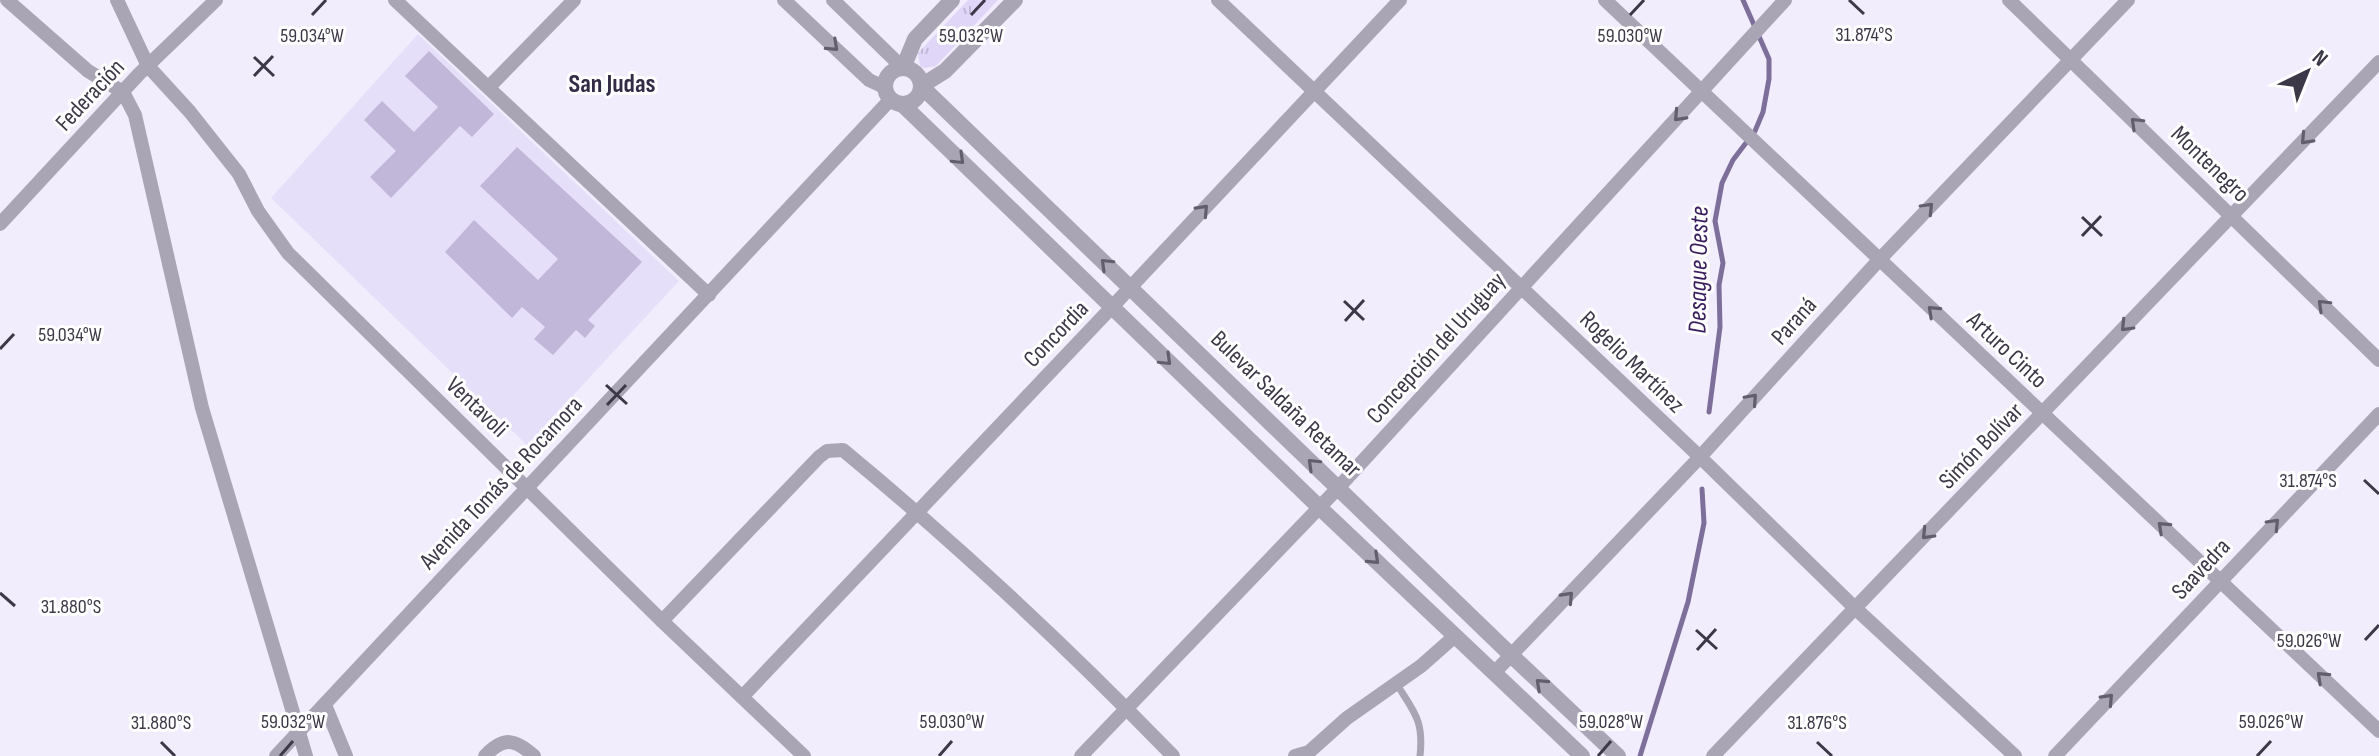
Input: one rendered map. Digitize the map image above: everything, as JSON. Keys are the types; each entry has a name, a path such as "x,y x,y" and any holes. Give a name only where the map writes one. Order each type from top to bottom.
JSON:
{"street":[{"path":"7,0 88,71 123,92 135,115 202,408 306,756"},
{"name":"Ventavoli","path":"117,0 148,66 190,112 239,174 258,211 288,253 662,621 804,756"},
{"name":"Federación","path":"0,224 148,66 216,0"},
{"path":"395,0 709,295"},
{"path":"489,87 574,0"},
{"path":"784,0 869,80 893,97 1582,756"},
{"name":"Bulevar Saldaña Retamar","path":"833,0 903,68 916,73 921,86 1618,756"},
{"path":"893,97 890,74 903,68 915,39 952,0"},
{"path":"893,97 916,99 921,86 945,71 1015,0"},
{"name":"Rogelio Martínez","path":"1218,0 1856,609 2015,756"},
{"name":"Concordia","path":"742,697 1400,0"},
{"name":"Arturo Cinto","path":"1605,0 2379,731"},
{"name":"Concepción del Uruguay","path":"1081,756 1338,488 1785,0"},
{"name":"Montenegro","path":"2009,0 2379,360"},
{"name":"Paraná","path":"1494,673 1700,457 1879,260 2128,0"},
{"name":"Simón Bolívar","path":"1713,756 2379,62"},
{"name":"Avenida Tomás de Rocamora","path":"276,756 893,97"},
{"name":"Saavedra","path":"2055,756 2379,414"},
{"path":"662,621 827,451 843,450 917,511 1173,756"},
{"path":"1295,756 1309,752 1347,718 1421,666 1455,636"},
{"path":"325,705 346,756"},
{"path":"485,756 506,741 520,744 534,756"}],"lane":[{"path":"1396,683 1418,718 1423,735 1420,756"}],"shaded area":[{"path":"418,34 679,281 527,445 271,198"}],"green space":[{"path":"968,0 998,0 936,66 920,66 918,53"}],"building":[{"path":"429,51 494,114 472,137 460,126 391,198 370,177 396,151 364,120 382,101 414,132 438,107 405,76"},
{"path":"517,147 642,262 588,320 595,326 585,338 576,330 553,355 534,339 545,327 522,307 512,318 445,252 474,220 538,280 558,259 480,186"}],"waterway":[{"name":"Desague Oeste","path":"1709,412 1720,327 1719,285 1723,263 1715,221 1722,183 1733,160 1755,131 1763,112 1769,79 1769,59 1743,0"},
{"name":"Desague Oeste","path":"1640,756 1688,602 1704,523 1702,489"}],"district":[{"name":"San Judas","path":"612,84"}]}
